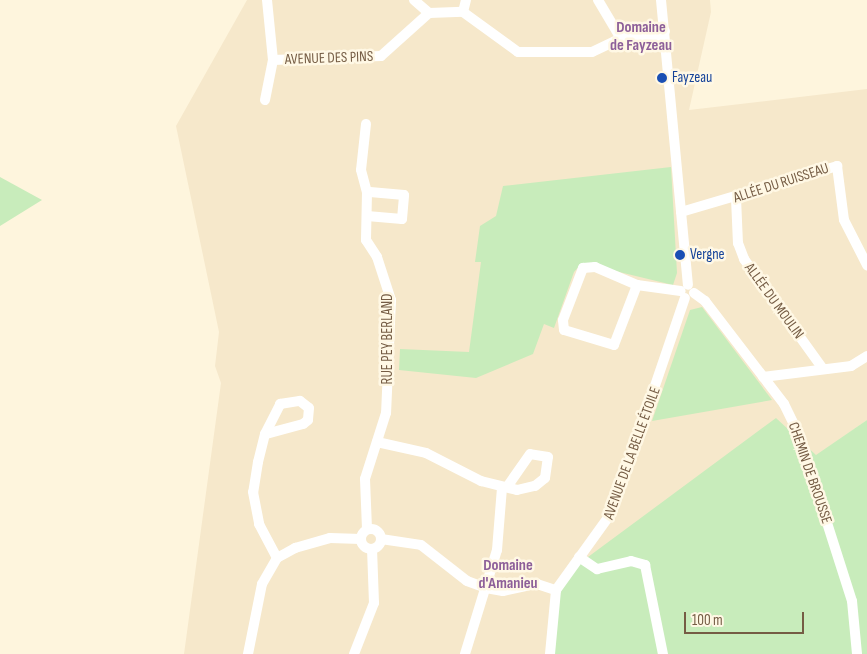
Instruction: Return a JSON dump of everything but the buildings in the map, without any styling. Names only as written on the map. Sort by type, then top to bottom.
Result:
[{"type":"street","name":"AVENUE DES PINS","points":[[267,0],[273,60],[381,56],[429,13]]},
{"type":"street","points":[[414,0],[429,13],[463,12],[518,52],[598,51],[620,37],[665,36]]},
{"type":"street","points":[[463,12],[466,0]]},
{"type":"street","points":[[598,0],[620,37]]},
{"type":"street","name":"AVENUE DE LA BELLE ÉTOILE","points":[[550,654],[556,590],[612,512],[687,292],[661,0]]},
{"type":"street","points":[[264,100],[273,60]]},
{"type":"street","name":"RUE PEY BERLAND","points":[[366,124],[361,170],[367,192],[366,240],[378,257],[391,300],[389,384],[377,442],[364,479],[367,529]]},
{"type":"street","name":"ALLÉE DU RUISSEAU","points":[[681,212],[736,198],[837,166],[844,220],[867,265]]},
{"type":"street","points":[[367,192],[404,195],[402,219],[367,216]]},
{"type":"street","name":"ALLÉE DU MOULIN","points":[[736,198],[738,243],[744,259],[823,370]]},
{"type":"street","points":[[637,285],[614,345],[564,330],[563,320],[583,268],[595,268],[637,285],[687,292]]},
{"type":"street","name":"CHEMIN DE BROUSSE","points":[[687,292],[705,301],[784,404],[812,470],[852,601],[857,654]]},
{"type":"street","points":[[763,378],[851,366],[867,356]]},
{"type":"street","points":[[265,434],[253,492],[259,524],[277,558]]},
{"type":"street","points":[[377,442],[426,453],[505,488],[497,550],[465,654]]},
{"type":"street","points":[[361,539],[367,529],[377,530],[382,539]]},
{"type":"street","points":[[248,654],[262,584],[277,558],[295,548],[330,538],[361,539],[372,549],[374,603],[354,654]]},
{"type":"street","points":[[382,539],[421,545],[468,581],[486,588],[503,591],[536,584],[556,590]]},
{"type":"street","points":[[372,549],[382,539]]},
{"type":"street","points":[[579,557],[596,569],[631,561],[645,565],[663,654]]},
{"type":"shaded area","points":[[247,0],[710,0],[711,12],[689,110],[867,89],[867,420],[816,456],[867,654],[184,654],[221,383],[215,366],[219,332],[176,126]]},
{"type":"green space","points":[[671,167],[677,273],[673,285],[582,263],[574,272],[554,328],[544,324],[533,354],[476,378],[399,370],[400,349],[469,352],[481,262],[475,262],[480,226],[496,216],[503,186]]},
{"type":"green space","points":[[0,177],[42,200],[0,226]]},
{"type":"green space","points":[[702,307],[772,400],[652,421],[690,310]]},
{"type":"green space","points":[[776,418],[816,455],[867,420],[867,654],[550,654],[550,620],[565,574]]},
{"type":"place","name":"Fayzeau","points":[[662,78]]},
{"type":"place","name":"Vergne","points":[[680,255]]},
{"type":"district","name":"Domaine de Fayzeau","points":[[641,37]]},
{"type":"district","name":"Domaine d'Amanieu","points":[[508,575]]}]
